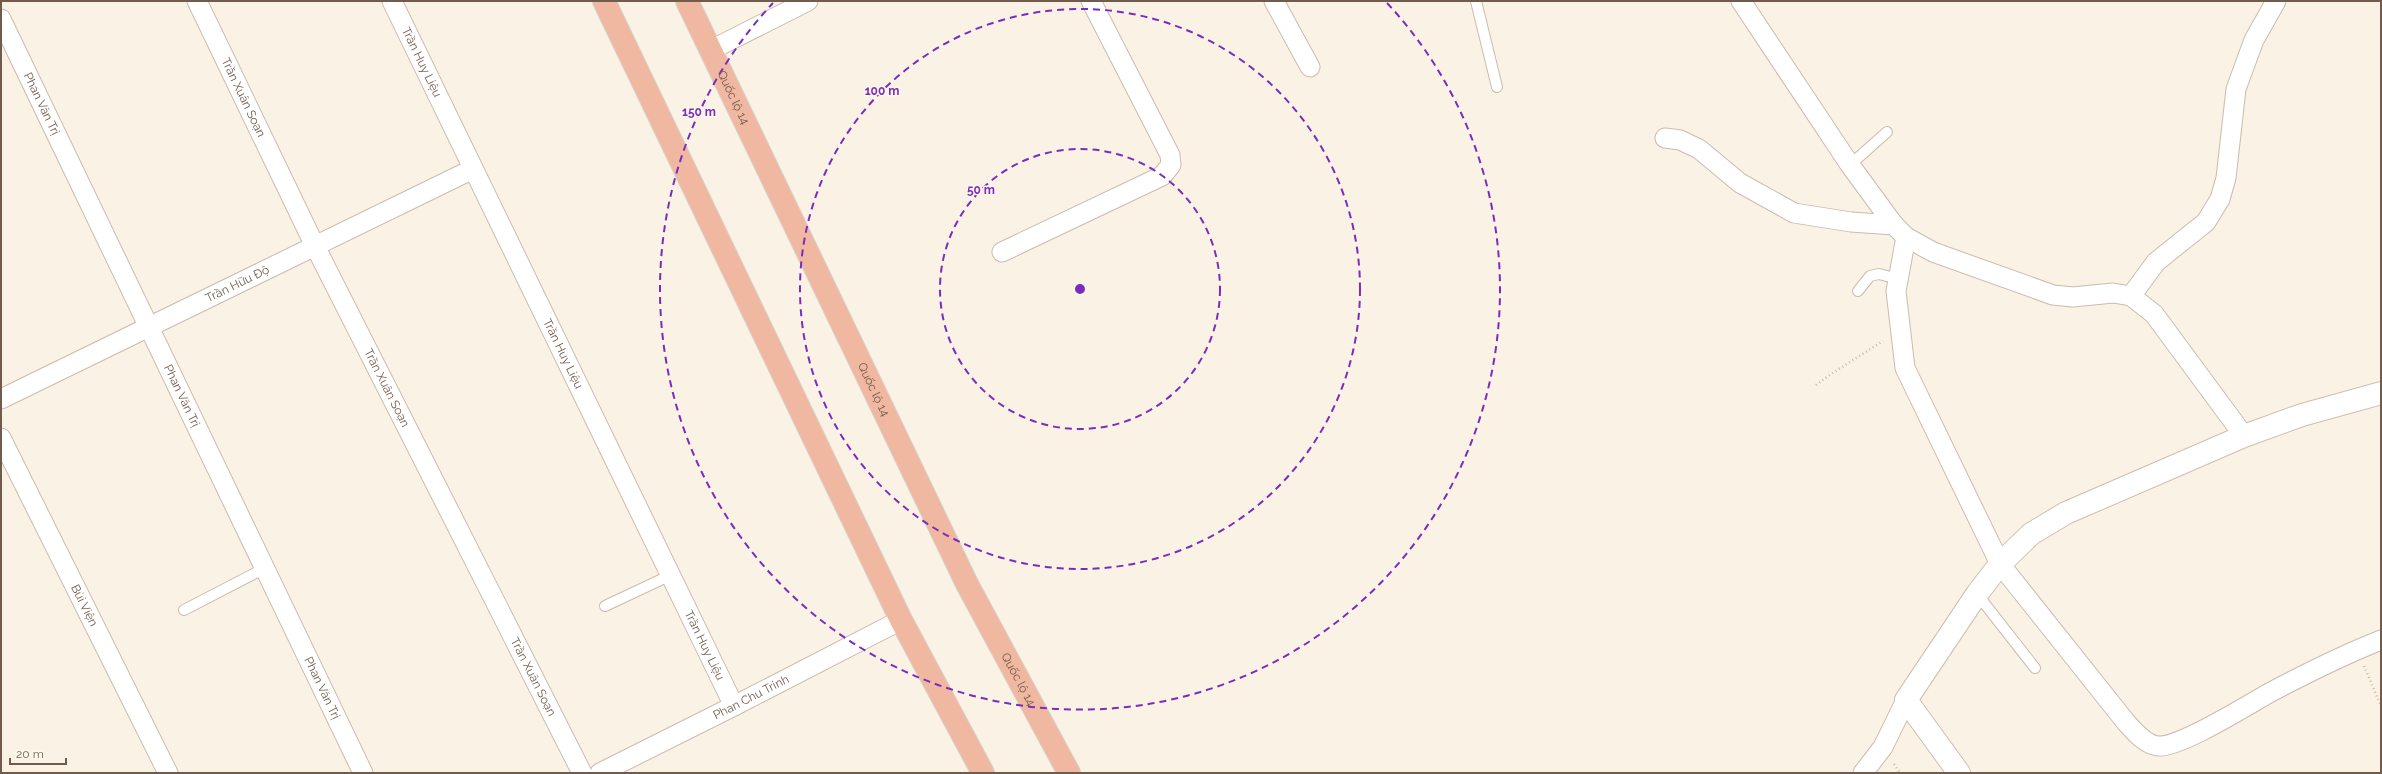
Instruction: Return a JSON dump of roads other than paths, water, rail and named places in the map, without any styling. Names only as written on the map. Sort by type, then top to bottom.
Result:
[{"type":"highway","points":[[604,1],[901,620],[983,773]]},
{"type":"highway","name":"Quốc lộ 14","points":[[687,1],[967,584],[1069,773]]},
{"type":"street","name":"Trần Xuân Soạn","points":[[197,1],[315,246],[582,773]]},
{"type":"street","name":"Trần Huy Liệu","points":[[392,1],[734,706]]},
{"type":"street","points":[[711,50],[808,1]]},
{"type":"street","points":[[1002,252],[1162,176],[1171,165],[1170,155],[1091,1]]},
{"type":"street","points":[[1274,1],[1310,66]]},
{"type":"street","points":[[1742,1],[1850,165],[1900,231],[1934,252],[2053,295],[2073,297],[2113,293],[2131,296],[2154,314],[2244,436]]},
{"type":"street","points":[[2131,296],[2156,262],[2206,222],[2220,199],[2226,178],[2236,89],[2254,40],[2276,1]]},
{"type":"street","name":"Phan Văn Trị","points":[[1,19],[363,773]]},
{"type":"street","points":[[1665,138],[1680,140],[1699,148],[1740,183],[1794,213],[1900,231]]},
{"type":"street","name":"Trần Hữu Độ","points":[[1,400],[474,169]]},
{"type":"street","points":[[1900,231],[1896,291],[1905,368],[2000,564],[2140,738],[2158,746],[2181,741],[2357,650],[2381,640]]},
{"type":"street","points":[[1863,773],[1883,747],[1906,700],[1977,594],[2000,564],[2031,534],[2066,513],[2244,436],[2302,415],[2381,393]]},
{"type":"street","name":"Bùi Viện","points":[[1,438],[168,773]]},
{"type":"street","name":"Phan Chu Trinh","points":[[600,773],[901,620]]},
{"type":"street","points":[[1906,700],[1959,773]]},
{"type":"lane","points":[[1476,1],[1497,87]]},
{"type":"lane","points":[[1850,165],[1887,132]]},
{"type":"lane","points":[[1858,291],[1870,276],[1879,274],[1898,279]]},
{"type":"lane","points":[[184,610],[265,568]]},
{"type":"lane","points":[[605,606],[671,575]]},
{"type":"lane","points":[[1977,594],[2035,668]]}]
